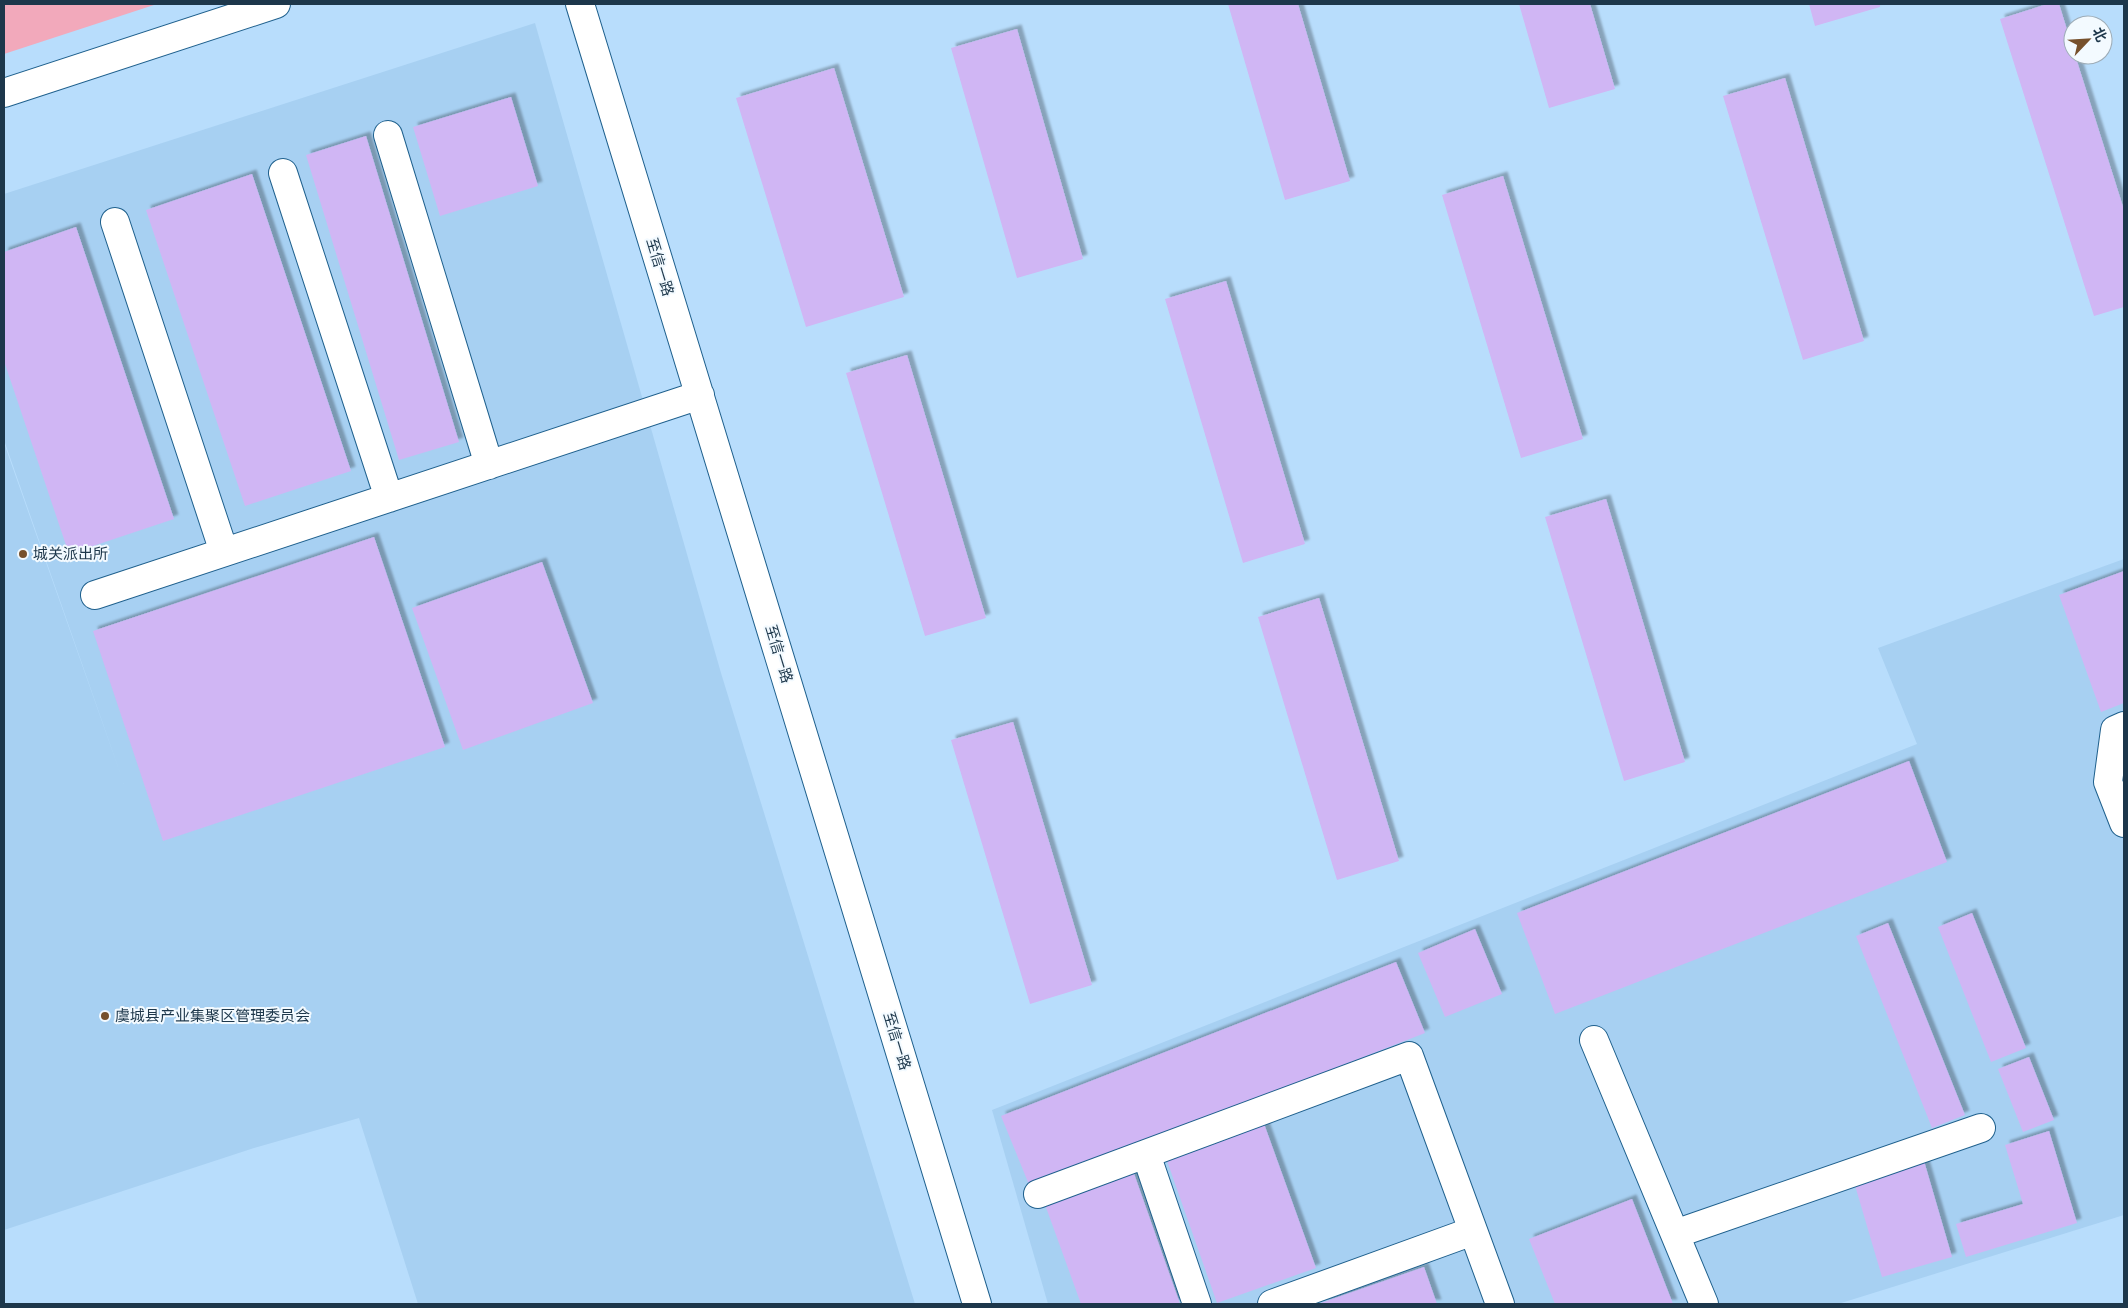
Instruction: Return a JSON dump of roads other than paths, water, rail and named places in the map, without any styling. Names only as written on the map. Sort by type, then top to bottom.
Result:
[{"type":"street","points":[[4,93],[276,4]]},
{"type":"street","name":"至信一路","points":[[580,4],[977,1304]]},
{"type":"street","points":[[388,134],[489,465]]},
{"type":"street","points":[[283,173],[389,498]]},
{"type":"street","points":[[115,222],[224,552]]},
{"type":"street","points":[[95,595],[700,395]]},
{"type":"street","points":[[2124,726],[2115,730],[2108,782],[2124,823]]},
{"type":"street","points":[[1594,1040],[1704,1304]]},
{"type":"street","points":[[1038,1194],[1409,1056],[1500,1304]]},
{"type":"street","points":[[1675,1234],[1981,1128]]},
{"type":"street","points":[[1146,1154],[1198,1304]]},
{"type":"street","points":[[1272,1304],[1473,1231]]},
{"type":"place","name":"城关派出所","points":[[23,554]]},
{"type":"place","name":"虞城县产业集聚区管理委员会","points":[[105,1016]]}]
